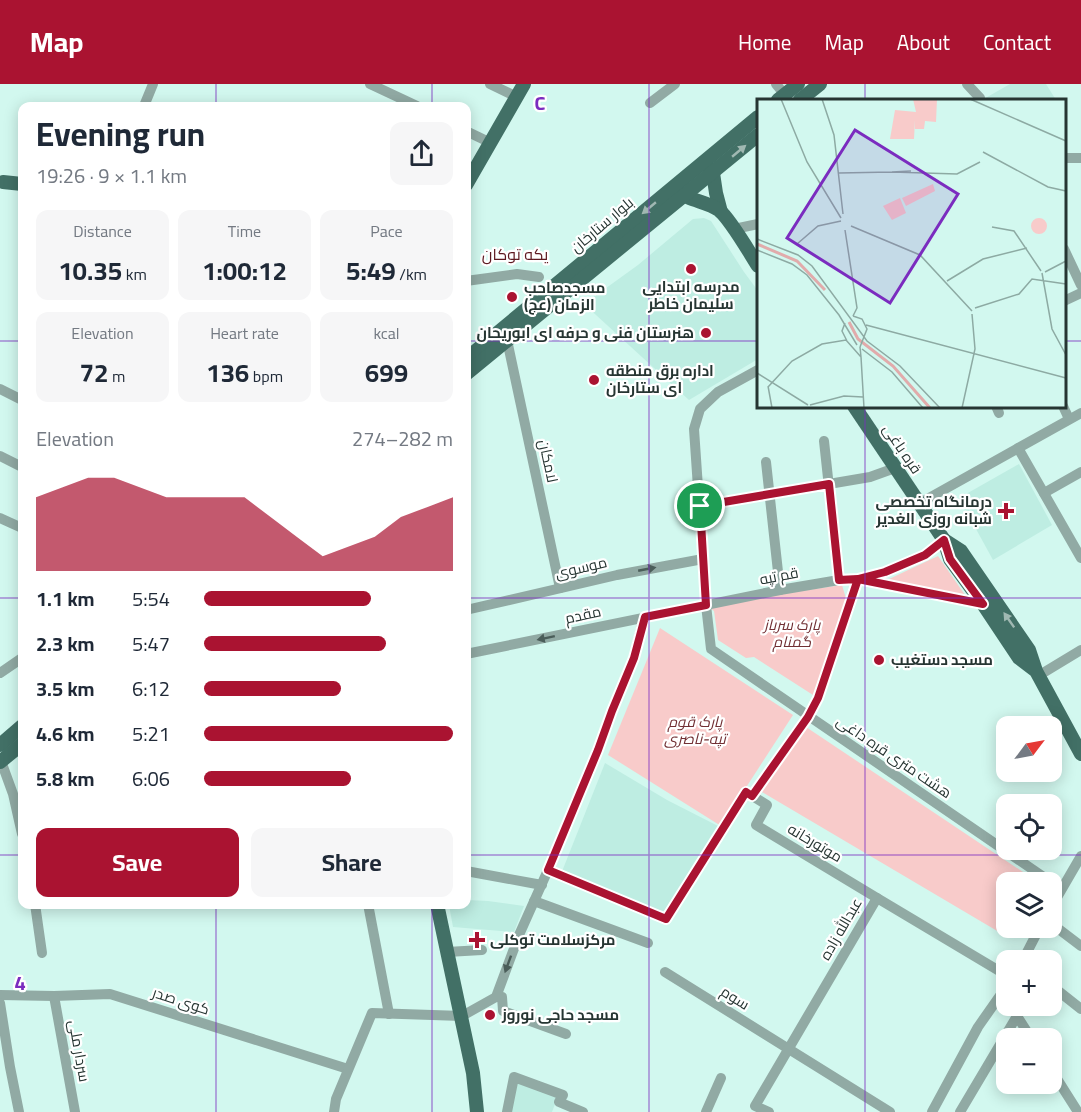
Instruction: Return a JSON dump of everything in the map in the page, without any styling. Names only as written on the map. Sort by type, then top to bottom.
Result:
[{"type":"main road","points":[[471,177],[524,84]]},
{"type":"main road","points":[[780,93],[798,84]]},
{"type":"main road","points":[[801,99],[820,84]]},
{"type":"main road","name":"بلوار ستارخان","points":[[709,168],[757,119]]},
{"type":"main road","name":"بلوار ستارخان","points":[[471,355],[709,168],[757,136]]},
{"type":"main road","points":[[709,168],[721,212]]},
{"type":"main road","points":[[1,181],[18,183]]},
{"type":"main road","points":[[680,191],[721,212],[757,263]]},
{"type":"main road","name":"بلوار ستارخان","points":[[471,370],[680,191]]},
{"type":"main road","name":"قره باغی","points":[[855,408],[944,540]]},
{"type":"main road","points":[[944,540],[950,559],[1018,658],[1037,674]]},
{"type":"main road","points":[[944,540],[961,551],[1029,650],[1037,674],[1081,754]]},
{"type":"main road","points":[[0,745],[18,729]]},
{"type":"main road","points":[[1,762],[18,747]]},
{"type":"main road","points":[[438,909],[473,1073],[477,1112]]},
{"type":"street","points":[[146,102],[153,84]]},
{"type":"street","points":[[370,84],[408,102]]},
{"type":"street","points":[[490,84],[517,97]]},
{"type":"street","points":[[967,84],[980,98]]},
{"type":"street","points":[[650,103],[671,85]]},
{"type":"street","points":[[471,133],[491,143]]},
{"type":"street","points":[[734,229],[757,224]]},
{"type":"street","points":[[1066,251],[1081,285]]},
{"type":"street","points":[[471,280],[517,274],[539,277]]},
{"type":"street","points":[[1066,300],[1081,293]]},
{"type":"street","name":"لامکان","points":[[507,340],[560,588]]},
{"type":"street","name":"هشت متری قره داغی","points":[[757,371],[718,392],[700,409],[694,429],[711,649],[1036,872]]},
{"type":"street","points":[[0,389],[18,398]]},
{"type":"street","points":[[1064,408],[1069,419]]},
{"type":"street","points":[[920,503],[1081,413]]},
{"type":"street","points":[[824,441],[839,580]]},
{"type":"street","points":[[1018,448],[1081,558]]},
{"type":"street","points":[[0,456],[18,464]]},
{"type":"street","points":[[766,462],[780,590]]},
{"type":"street","points":[[700,506],[870,477],[895,468]]},
{"type":"street","points":[[1044,493],[1081,472]]},
{"type":"street","points":[[0,518],[18,526]]},
{"type":"street","name":"قم تپه","points":[[706,605],[780,590],[858,579],[885,572],[925,555],[944,540]]},
{"type":"street","name":"موسوی","points":[[471,608],[616,575],[703,559]]},
{"type":"street","points":[[548,870],[666,919],[746,792],[752,796],[808,717],[818,698],[858,579]]},
{"type":"street","name":"قم تپه","points":[[858,579],[983,604]]},
{"type":"street","name":"مقدم","points":[[471,653],[706,605]]},
{"type":"street","points":[[496,997],[519,935],[598,750],[634,658],[645,617]]},
{"type":"street","points":[[1037,674],[1081,650]]},
{"type":"street","points":[[0,674],[18,661]]},
{"type":"street","points":[[1,762],[14,794],[18,814]]},
{"type":"street","name":"موتورخانه","points":[[752,796],[767,806],[756,825],[877,898]]},
{"type":"street","points":[[1062,876],[1081,858]]},
{"type":"street","points":[[471,872],[542,885]]},
{"type":"street","name":"عبدالله زاده","points":[[769,1112],[756,1106],[877,898],[996,969]]},
{"type":"street","points":[[534,901],[648,943]]},
{"type":"street","points":[[36,909],[42,953]]},
{"type":"street","points":[[369,909],[389,1014]]},
{"type":"street","points":[[1062,932],[1081,946]]},
{"type":"street","points":[[447,952],[482,950]]},
{"type":"street","name":"سوم","points":[[665,972],[890,1112]]},
{"type":"street","name":"کوی صدر","points":[[0,995],[110,994],[348,1070]]},
{"type":"street","points":[[1062,994],[1081,1009]]},
{"type":"street","name":"سردار ملی","points":[[54,996],[75,1112]]},
{"type":"street","points":[[334,1112],[336,1099],[372,1013],[462,1016],[496,997],[502,997],[503,1011],[566,1034]]},
{"type":"street","points":[[0,1003],[19,1112]]},
{"type":"street","points":[[932,1112],[978,1027],[996,1005]]},
{"type":"street","points":[[960,1112],[1017,1016],[1025,1028]]},
{"type":"street","points":[[507,1112],[514,1077],[562,1095],[559,1102],[583,1112]]},
{"type":"street","points":[[706,1112],[721,1078]]},
{"type":"street","points":[[1062,1087],[1078,1112]]},
{"type":"shaded area","points":[[1010,84],[1046,84],[1055,99],[984,99]]},
{"type":"shaded area","points":[[704,218],[711,221],[757,290],[757,360],[689,400],[584,304],[638,265],[693,219]]},
{"type":"shaded area","name":"درمانگاه تخصصی شبانه روزی الغدیر","points":[[1019,464],[1052,525],[993,560],[959,498]]},
{"type":"shaded area","points":[[605,763],[667,800],[720,827],[665,915],[561,874]]},
{"type":"shaded area","points":[[471,900],[524,906],[514,932],[453,927],[450,909],[471,909]]},
{"type":"shaded area","points":[[515,1082],[558,1096],[552,1112],[509,1112]]},
{"type":"green space","points":[[938,556],[965,595],[887,580]]},
{"type":"green space","name":"پارک سرباز گمنام","points":[[842,585],[847,602],[813,695],[754,657],[746,658],[718,640],[714,611],[706,605]]},
{"type":"green space","name":"پارک قوم تپه-ناصری","points":[[660,628],[793,715],[721,826],[608,755]]},
{"type":"green space","points":[[806,727],[996,854],[996,860],[1005,860],[1023,872],[996,872],[996,930],[762,792]]},
{"type":"place","name":"مدرسه ابتدایی سلیمان خاطر","points":[[691,269]]},
{"type":"place","name":"مسجدصاحب الزمان (عج)","points":[[512,297]]},
{"type":"place","name":"هنرستان فنی و حرفه ای ابوریحان","points":[[706,333]]},
{"type":"place","name":"اداره برق منطقه ای ستارخان","points":[[594,380]]},
{"type":"place","name":"درمانگاه تخصصی شبانه روزی الغدیر","points":[[1006,511]]},
{"type":"place","name":"مسجد دستغیب","points":[[879,660]]},
{"type":"place","name":"مرکزسلامت توکلی","points":[[477,940]]},
{"type":"place","name":"مسجد حاجی نوروز","points":[[490,1015]]},
{"type":"district","name":"یکه توکان","points":[[515,254]]},
{"type":"route","points":[[700,506],[706,605],[645,617],[634,658],[548,870],[666,919],[746,792],[752,796],[808,717],[818,698],[858,579],[885,572],[925,555],[944,540],[950,559],[983,604],[858,579],[839,580],[829,484],[700,506]]}]
